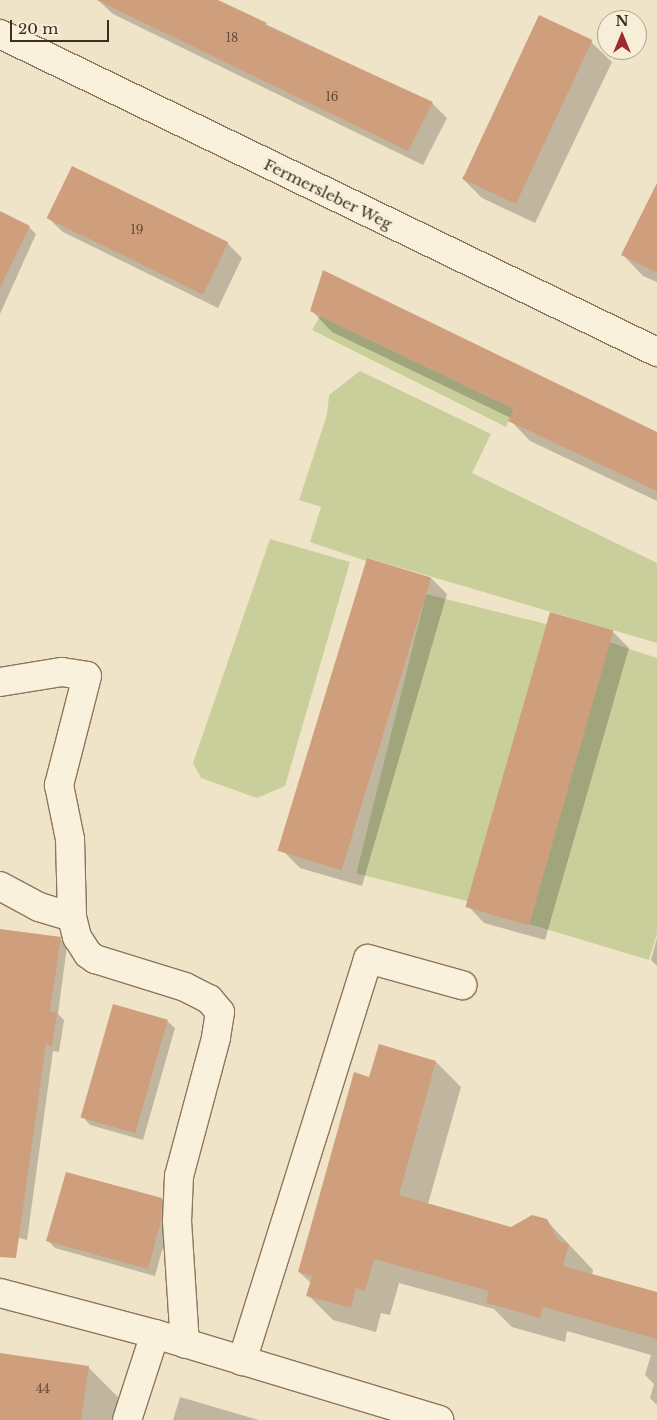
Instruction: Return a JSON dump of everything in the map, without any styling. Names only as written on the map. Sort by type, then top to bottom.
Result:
[{"type":"street","name":"Fermersleber Weg","points":[[0,34],[657,352]]},
{"type":"street","points":[[0,682],[62,672],[87,676],[59,785],[71,846],[72,916],[78,937],[88,954],[95,959],[185,987],[209,999],[220,1012],[216,1038],[179,1176],[177,1221],[185,1344]]},
{"type":"street","points":[[0,886],[39,907],[72,916]]},
{"type":"street","points":[[242,1361],[368,959],[462,985]]},
{"type":"street","points":[[0,1293],[155,1334],[411,1416],[439,1420]]},
{"type":"street","points":[[127,1420],[155,1334]]},
{"type":"green space","points":[[320,316],[514,409],[506,427],[312,330]]},
{"type":"green space","points":[[360,371],[491,434],[472,473],[657,563],[657,643],[368,558],[366,561],[310,542],[321,507],[299,500],[327,415],[329,395]]},
{"type":"green space","points":[[270,539],[350,562],[285,786],[257,798],[201,778],[193,763]]},
{"type":"green space","points":[[426,594],[547,624],[478,904],[356,873]]},
{"type":"green space","points":[[609,642],[657,658],[657,934],[649,960],[529,924]]},
{"type":"building","points":[[97,0],[218,0],[267,23],[265,25],[433,102],[408,151]]},
{"type":"building","points":[[539,15],[592,40],[516,204],[463,179]]},
{"type":"building","points":[[72,166],[228,242],[203,294],[47,218]]},
{"type":"building","points":[[657,183],[657,273],[621,255]]},
{"type":"building","points":[[0,211],[30,226],[0,288]]},
{"type":"building","points":[[323,270],[657,432],[657,491],[508,421],[514,409],[310,311]]},
{"type":"building","points":[[367,558],[431,578],[342,870],[278,851]]},
{"type":"building","points":[[550,612],[613,630],[529,925],[465,907]]},
{"type":"building","points":[[0,929],[61,937],[50,1011],[57,1012],[52,1046],[46,1044],[16,1258],[0,1257]]},
{"type":"building","points":[[113,1004],[168,1020],[135,1133],[80,1117]]},
{"type":"building","points":[[379,1044],[436,1061],[399,1195],[511,1227],[532,1215],[547,1219],[559,1241],[569,1244],[563,1266],[657,1292],[657,1339],[543,1307],[540,1318],[486,1303],[489,1291],[374,1259],[365,1291],[356,1288],[351,1308],[306,1296],[312,1276],[298,1272],[354,1072],[369,1077]]},
{"type":"building","points":[[66,1172],[162,1198],[161,1221],[148,1269],[46,1241]]},
{"type":"building","points":[[0,1353],[89,1366],[81,1420],[0,1420]]}]
